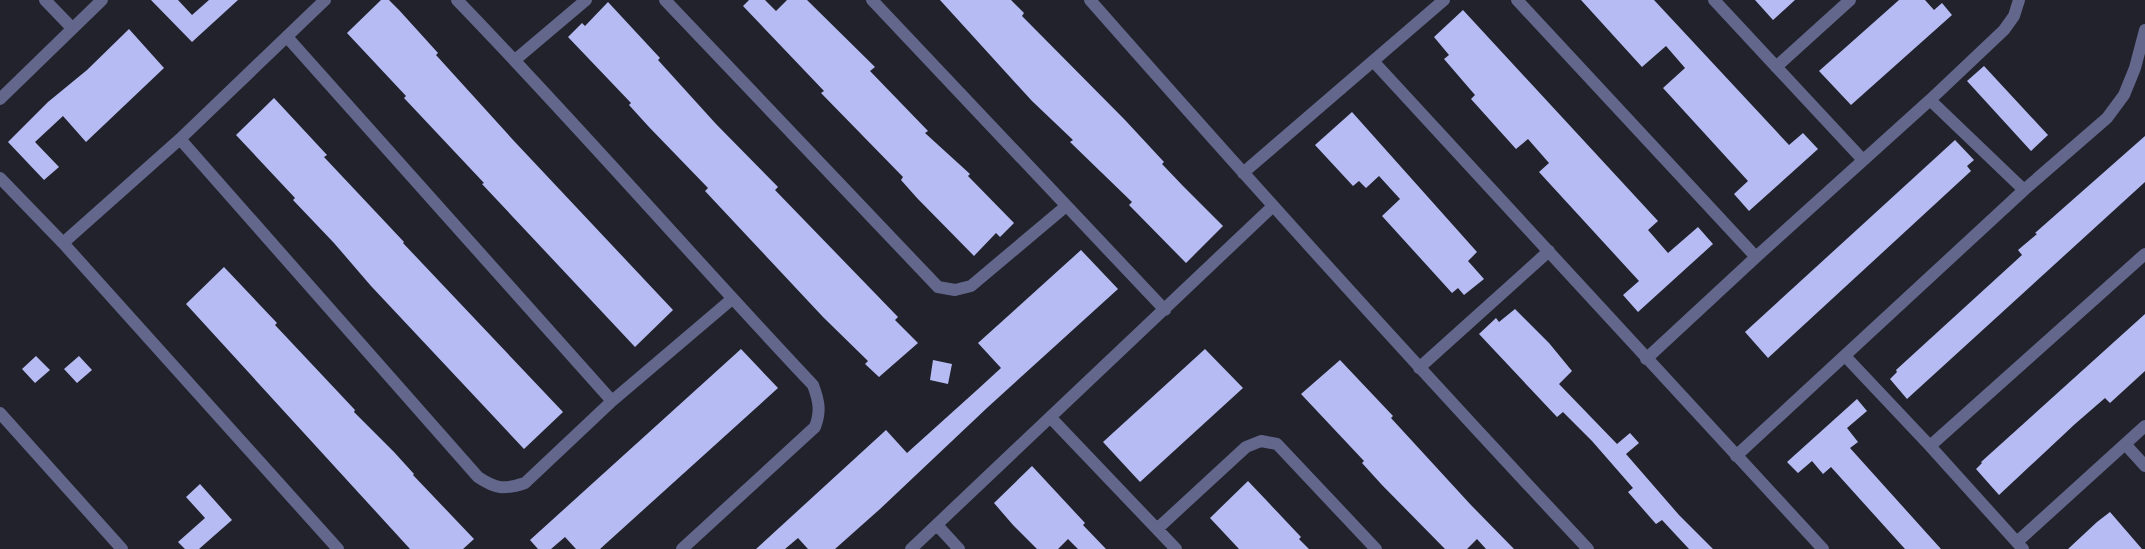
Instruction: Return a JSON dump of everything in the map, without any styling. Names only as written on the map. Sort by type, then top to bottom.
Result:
[{"type":"street","points":[[45,0],[72,28]]},
{"type":"street","points":[[0,99],[102,0]]},
{"type":"street","points":[[63,244],[180,139],[325,0]]},
{"type":"street","points":[[457,0],[515,60],[732,299],[814,385],[819,399],[820,414],[814,427],[682,549]]},
{"type":"street","points":[[515,60],[586,0]]},
{"type":"street","points":[[665,0],[938,287],[955,290],[971,286],[1065,206]]},
{"type":"street","points":[[872,0],[1165,310]]},
{"type":"street","points":[[1090,0],[1272,207],[1588,549]]},
{"type":"street","points":[[1243,173],[1444,0]]},
{"type":"street","points":[[1517,0],[1756,257]]},
{"type":"street","points":[[1714,0],[1863,160]]},
{"type":"street","points":[[1776,67],[1850,0]]},
{"type":"street","points":[[1646,359],[2004,30],[2014,16],[2020,0]]},
{"type":"street","points":[[1736,456],[2024,190],[2107,118],[2124,95],[2135,68],[2145,30]]},
{"type":"street","points":[[287,37],[612,400]]},
{"type":"street","points":[[1373,61],[1823,549]]},
{"type":"street","points":[[1930,100],[2024,190]]},
{"type":"street","points":[[180,139],[478,477],[492,486],[510,488],[525,482],[612,400],[732,299]]},
{"type":"street","points":[[0,178],[63,244],[338,549]]},
{"type":"street","points":[[911,549],[1272,207]]},
{"type":"street","points":[[1419,368],[1549,251]]},
{"type":"street","points":[[1930,446],[2145,254]]},
{"type":"street","points":[[1845,356],[1930,446],[2020,546],[2145,426]]},
{"type":"street","points":[[0,413],[122,549]]},
{"type":"street","points":[[1051,418],[1176,549]]},
{"type":"street","points":[[1158,529],[1246,447],[1261,441],[1277,444],[1376,549]]},
{"type":"street","points":[[2125,444],[2145,466]]},
{"type":"street","points":[[937,525],[959,549]]},
{"type":"building","points":[[151,0],[178,0],[192,15],[209,0],[238,0],[192,42]]},
{"type":"building","points":[[381,0],[389,0],[399,10],[438,53],[436,55],[514,141],[673,310],[635,347],[482,184],[484,183],[404,98],[406,96],[347,33]]},
{"type":"building","points":[[749,0],[765,0],[776,11],[787,0],[807,0],[875,67],[870,71],[928,131],[925,133],[970,174],[968,176],[1014,223],[1000,237],[996,233],[974,256],[917,198],[901,180],[903,177],[821,93],[824,91],[743,6]]},
{"type":"building","points":[[940,0],[1011,0],[1024,13],[1022,16],[1125,120],[1164,162],[1162,164],[1223,226],[1186,263],[1129,205],[1132,202],[1070,142],[1073,140],[1032,101]]},
{"type":"building","points":[[1581,0],[1654,0],[1789,145],[1803,133],[1818,149],[1749,211],[1734,194],[1748,181],[1663,88],[1685,68],[1666,46],[1642,67]]},
{"type":"building","points":[[1755,0],[1795,0],[1773,20]]},
{"type":"building","points":[[1899,0],[1925,0],[1934,10],[1942,3],[1952,15],[1851,105],[1819,71]]},
{"type":"building","points":[[608,2],[660,58],[658,60],[716,124],[778,187],[775,190],[898,317],[895,320],[918,343],[879,377],[865,364],[868,361],[823,317],[705,191],[708,188],[649,127],[629,105],[631,103],[568,37],[582,23],[585,26]]},
{"type":"building","points":[[1463,10],[1658,221],[1648,230],[1668,253],[1698,227],[1713,244],[1638,312],[1623,295],[1639,281],[1539,172],[1549,163],[1528,139],[1516,149],[1471,99],[1475,95],[1444,59],[1449,55],[1434,37]]},
{"type":"building","points":[[129,29],[164,68],[86,142],[63,116],[35,142],[59,167],[44,180],[8,142],[48,102],[87,70]]},
{"type":"building","points":[[1984,66],[2048,135],[2031,151],[1967,81]]},
{"type":"building","points":[[274,98],[327,155],[324,157],[403,243],[563,412],[524,449],[371,286],[293,200],[295,198],[236,135]]},
{"type":"building","points":[[1352,112],[1477,252],[1468,261],[1484,279],[1464,295],[1458,288],[1452,293],[1382,216],[1400,199],[1379,176],[1366,188],[1359,181],[1353,186],[1315,145]]},
{"type":"building","points":[[2145,136],[2145,182],[1907,399],[1890,379],[1897,372],[1896,370],[2022,255],[2018,250],[2037,234],[2035,233]]},
{"type":"building","points":[[1955,140],[1974,160],[1967,166],[1971,171],[1768,358],[1745,332]]},
{"type":"building","points":[[1081,250],[1118,289],[988,407],[880,509],[835,549],[808,549],[798,538],[785,549],[756,549],[886,430],[907,453],[1001,368],[978,343]]},
{"type":"building","points":[[224,267],[277,323],[275,325],[355,410],[354,412],[394,452],[413,475],[474,539],[463,549],[410,549],[186,304]]},
{"type":"building","points":[[1515,309],[1549,343],[1572,371],[1559,384],[1617,444],[1630,433],[1639,443],[1626,454],[1679,515],[1713,549],[1689,549],[1662,520],[1656,524],[1628,492],[1633,488],[1592,441],[1563,412],[1557,417],[1479,334],[1496,318],[1499,322]]},
{"type":"building","points":[[2145,314],[2145,371],[2110,403],[2105,398],[1999,495],[1976,469],[1981,462]]},
{"type":"building","points":[[741,349],[778,388],[600,549],[576,549],[565,537],[551,549],[538,549],[530,540]]},
{"type":"building","points":[[1205,349],[1243,388],[1140,482],[1103,442]]},
{"type":"building","points":[[36,356],[50,370],[35,383],[22,369]]},
{"type":"building","points":[[79,356],[92,370],[77,383],[64,369]]},
{"type":"building","points":[[933,360],[952,364],[948,384],[930,380]]},
{"type":"building","points":[[1340,360],[1393,416],[1391,418],[1470,504],[1514,549],[1486,549],[1477,539],[1467,549],[1445,549],[1382,485],[1362,463],[1364,461],[1301,394]]},
{"type":"building","points":[[1857,399],[1867,411],[1847,428],[1858,442],[1850,448],[1941,549],[1905,549],[1831,467],[1823,474],[1812,461],[1798,473],[1787,462]]},
{"type":"building","points":[[1032,466],[1085,523],[1083,525],[1106,549],[1078,549],[1068,539],[1058,549],[1037,549],[1013,525],[994,503]]},
{"type":"building","points":[[1248,481],[1301,537],[1299,539],[1309,549],[1239,549],[1210,518]]},
{"type":"building","points":[[200,484],[232,520],[199,549],[185,549],[178,542],[205,518],[186,497]]},
{"type":"building","points":[[2110,512],[2142,549],[2068,549],[2097,522]]}]
